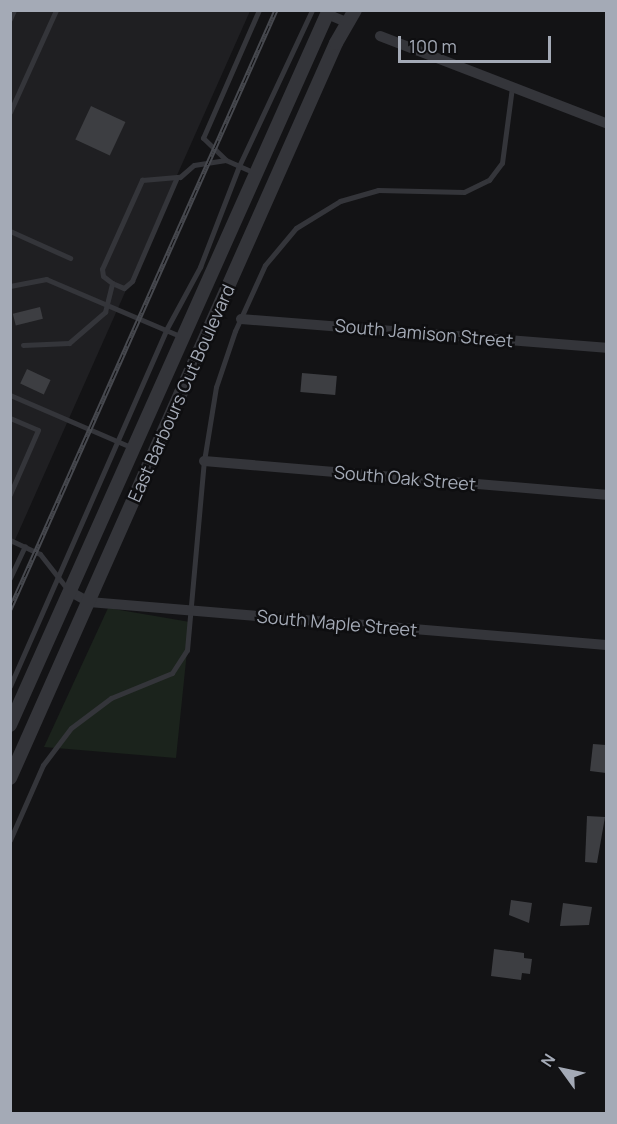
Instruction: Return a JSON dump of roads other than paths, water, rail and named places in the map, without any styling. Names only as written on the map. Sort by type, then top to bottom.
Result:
[{"type":"street","points":[[328,12],[350,16]]},
{"type":"street","name":"East Barbours Cut Boulevard","points":[[10,725],[328,12]]},
{"type":"street","name":"East Barbours Cut Boulevard","points":[[10,778],[350,16]]},
{"type":"street","points":[[380,36],[606,123]]},
{"type":"street","points":[[255,173],[275,182]]},
{"type":"street","points":[[196,308],[216,315]]},
{"type":"street","name":"South Jamison Street","points":[[241,319],[606,348]]},
{"type":"street","points":[[133,448],[153,457]]},
{"type":"street","name":"South Oak Street","points":[[204,461],[606,495]]},
{"type":"street","name":"South Maple Street","points":[[69,591],[89,602],[606,645]]},
{"type":"street","points":[[10,741],[25,747]]},
{"type":"lane","points":[[10,19],[14,10]]},
{"type":"lane","points":[[10,112],[56,10]]},
{"type":"lane","points":[[255,173],[226,160],[202,138],[260,10]]},
{"type":"lane","points":[[10,686],[166,330],[200,267],[239,166],[312,10]]},
{"type":"lane","points":[[10,840],[43,765],[70,728],[111,698],[172,673],[187,650],[204,461],[216,387],[241,319],[273,255],[296,228],[340,201],[378,190],[464,192],[489,180],[502,163],[512,85]]},
{"type":"lane","points":[[177,177],[132,281],[124,288],[112,283],[103,276],[102,269],[142,180],[177,177],[194,165],[226,160]]},
{"type":"lane","points":[[10,231],[70,258]]},
{"type":"lane","points":[[10,286],[46,279],[105,302],[183,337]]},
{"type":"lane","points":[[23,345],[69,343],[102,317],[112,283]]},
{"type":"lane","points":[[10,395],[133,448]]},
{"type":"lane","points":[[10,418],[38,430],[10,494]]},
{"type":"lane","points":[[10,540],[40,554],[69,591]]},
{"type":"lane","points":[[10,578],[25,546]]},
{"type":"railway","points":[[10,609],[276,10]]}]
